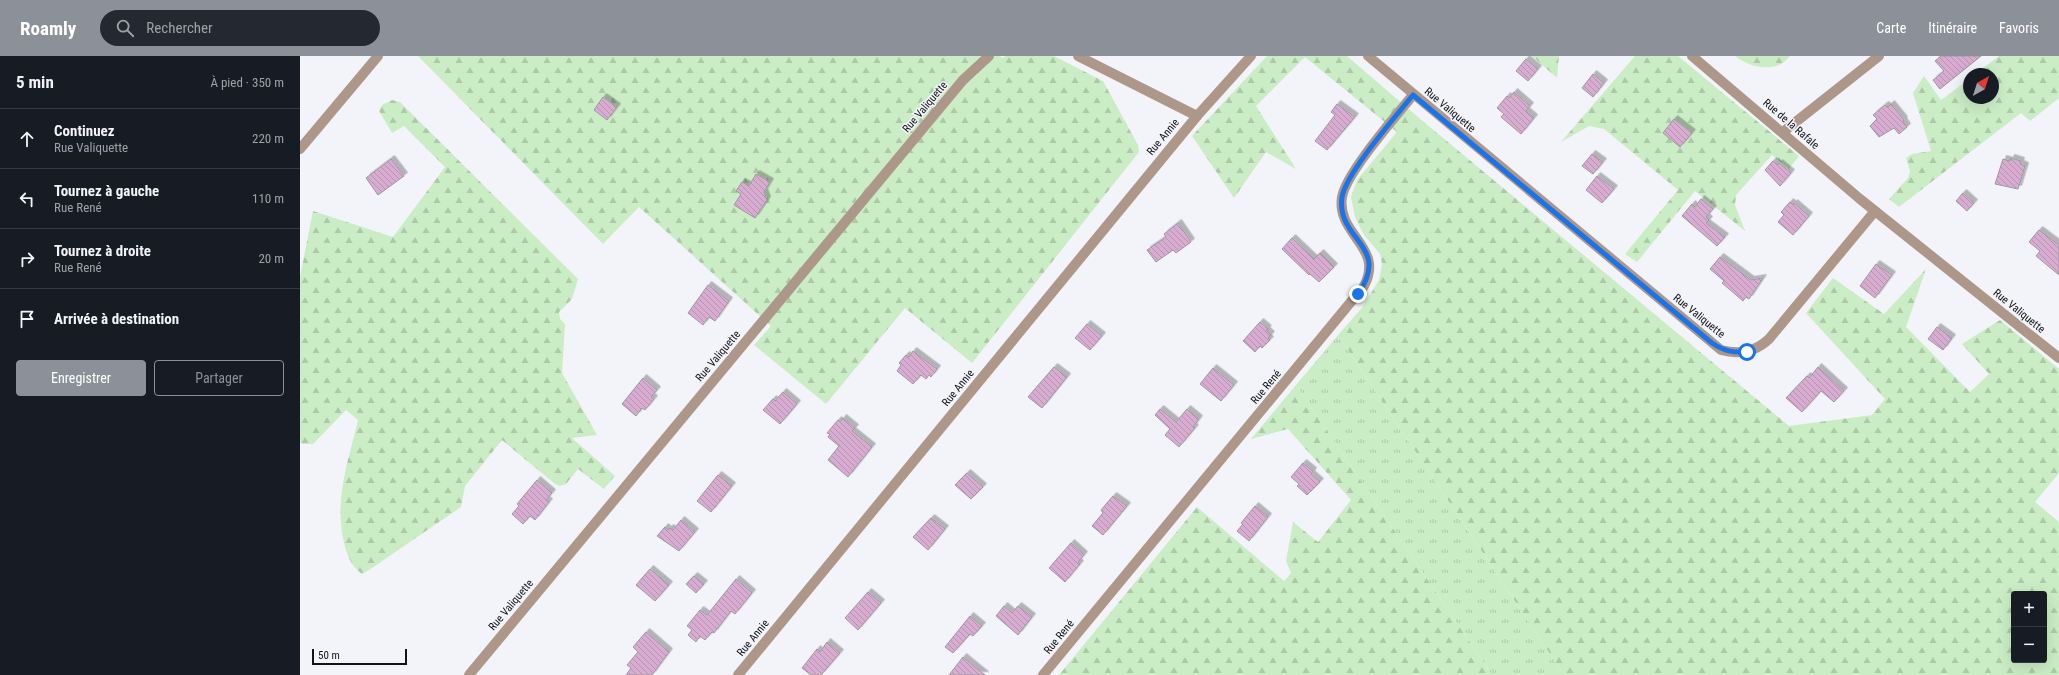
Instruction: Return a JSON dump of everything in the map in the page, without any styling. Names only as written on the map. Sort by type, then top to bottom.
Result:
[{"type":"street","points":[[300,149],[378,56]]},
{"type":"street","name":"Rue Valiquette","points":[[469,675],[963,80],[989,56]]},
{"type":"street","points":[[1078,56],[1197,116],[1251,56]]},
{"type":"street","name":"Rue Valiquette","points":[[1368,56],[1721,350],[1743,352],[1756,349],[1769,339],[1875,211],[2059,358]]},
{"type":"street","name":"Rue de la Rafale","points":[[1692,56],[1875,211]]},
{"type":"street","points":[[1783,132],[1879,56]]},
{"type":"street","name":"Rue René","points":[[1043,675],[1364,286],[1370,272],[1369,258],[1345,221],[1342,206],[1344,191],[1358,165],[1413,95]]},
{"type":"street","name":"Rue Annie","points":[[738,675],[1197,116]]},
{"type":"green space","points":[[418,56],[1000,56],[1002,58],[1006,56],[1054,56],[1103,81],[1138,145],[1139,152],[972,363],[905,308],[826,404],[754,345],[771,326],[639,207],[603,244]]},
{"type":"green space","points":[[1267,56],[1347,56],[1419,118],[1789,426],[1872,415],[1885,399],[1806,313],[1833,278],[1884,314],[1926,269],[1906,327],[1970,392],[1989,374],[1962,344],[2000,320],[2059,369],[2059,473],[2035,502],[2059,522],[2059,675],[1564,675],[1338,335],[1361,309],[1379,280],[1382,264],[1380,254],[1364,235],[1355,217],[1351,197],[1357,180],[1397,132],[1305,57],[1256,106],[1296,169],[1266,152],[1234,198],[1192,136]]},
{"type":"green space","points":[[1532,56],[1559,56],[1557,78]]},
{"type":"green space","points":[[1635,56],[1678,56],[1799,156],[1789,169],[1772,155],[1736,195],[1735,205],[1745,231],[1695,191],[1637,262],[1625,254],[1678,190],[1604,129],[1589,126],[1561,142]]},
{"type":"green space","points":[[1735,56],[1790,56],[1785,62],[1778,65],[1763,67],[1748,64]]},
{"type":"green space","points":[[1999,56],[2059,56],[2059,98],[2030,121],[2021,113],[1899,207],[1889,199],[1908,178],[1910,171],[1906,158],[1912,154],[1931,151],[1913,93],[1924,76],[1941,100],[1963,84],[1963,104],[1999,104],[1999,68],[1983,68]]},
{"type":"green space","points":[[392,100],[400,102],[578,279],[572,299],[559,312],[560,319],[565,324],[562,373],[597,435],[572,438],[615,476],[604,489],[578,469],[566,484],[560,486],[555,484],[502,440],[465,486],[461,507],[362,574],[350,560],[344,543],[341,527],[341,496],[358,420],[346,410],[313,444],[303,444],[300,442],[300,277],[313,211],[393,237],[445,167],[404,126],[392,133],[379,111],[382,105]]},
{"type":"green space","points":[[1338,335],[1564,675],[1492,675],[1296,385]]},
{"type":"green space","points":[[1296,385],[1492,675],[1059,675],[1197,507],[1284,581],[1291,573],[1286,561],[1293,522],[1318,542],[1351,500],[1288,429],[1251,439]]},
{"type":"building","points":[[1941,56],[1981,56],[1966,68],[1963,68],[1963,70],[1940,89],[1933,80],[1944,71],[1935,61]]},
{"type":"building","points":[[1526,59],[1538,69],[1528,81],[1516,71]]},
{"type":"building","points":[[1593,74],[1604,83],[1593,97],[1582,88]]},
{"type":"building","points":[[1514,92],[1530,106],[1526,111],[1534,118],[1521,134],[1501,117],[1504,114],[1497,108],[1507,96],[1509,98]]},
{"type":"building","points":[[603,97],[617,107],[607,120],[594,110]]},
{"type":"building","points":[[1337,104],[1355,117],[1327,150],[1315,141],[1335,115],[1331,112]]},
{"type":"building","points":[[1891,104],[1904,120],[1903,121],[1907,127],[1899,134],[1894,128],[1879,137],[1870,126],[1877,119],[1873,115],[1885,105],[1888,107]]},
{"type":"building","points":[[1674,119],[1692,133],[1680,147],[1663,133]]},
{"type":"building","points":[[1592,154],[1603,162],[1593,174],[1582,166]]},
{"type":"building","points":[[2011,158],[2021,161],[2020,164],[2025,166],[2018,189],[1995,184],[2003,159],[2010,161]]},
{"type":"building","points":[[391,159],[404,176],[378,195],[366,178]]},
{"type":"building","points":[[1773,161],[1778,165],[1779,163],[1791,173],[1780,186],[1765,170]]},
{"type":"building","points":[[756,174],[770,182],[764,192],[767,200],[755,218],[734,205],[741,194],[736,191],[742,182],[749,186]]},
{"type":"building","points":[[1597,176],[1614,189],[1602,203],[1586,190]]},
{"type":"building","points":[[1963,193],[1974,203],[1967,211],[1956,201]]},
{"type":"building","points":[[1701,199],[1713,209],[1706,217],[1709,220],[1706,223],[1725,237],[1717,246],[1682,216],[1692,204],[1695,207]]},
{"type":"building","points":[[1790,202],[1793,205],[1794,203],[1809,216],[1793,235],[1778,222],[1784,215],[1781,212]]},
{"type":"building","points":[[1178,223],[1191,242],[1176,253],[1173,250],[1156,262],[1147,250],[1166,237],[1164,234]]},
{"type":"building","points":[[2039,230],[2059,245],[2059,275],[2036,256],[2040,251],[2029,242]]},
{"type":"building","points":[[1292,238],[1314,259],[1320,253],[1334,267],[1319,282],[1310,274],[1309,275],[1282,249]]},
{"type":"building","points":[[1720,257],[1751,280],[1763,278],[1749,299],[1746,297],[1743,301],[1722,283],[1724,281],[1710,269]]},
{"type":"building","points":[[1876,264],[1892,275],[1875,298],[1860,286]]},
{"type":"building","points":[[708,285],[729,301],[715,321],[709,317],[703,325],[688,313]]},
{"type":"building","points":[[1260,322],[1268,329],[1266,330],[1271,335],[1268,338],[1270,340],[1262,348],[1260,346],[1255,352],[1243,341]]},
{"type":"building","points":[[1087,324],[1102,336],[1090,350],[1075,338]]},
{"type":"building","points":[[1937,327],[1952,338],[1943,350],[1928,339]]},
{"type":"building","points":[[913,351],[937,369],[931,377],[929,375],[926,379],[921,375],[913,384],[897,371],[901,365],[899,363],[906,355],[909,357]]},
{"type":"building","points":[[1054,367],[1067,377],[1042,408],[1028,397]]},
{"type":"building","points":[[1818,367],[1844,391],[1834,402],[1821,391],[1802,412],[1786,398],[1807,376],[1809,378]]},
{"type":"building","points":[[1213,368],[1234,385],[1221,401],[1200,384]]},
{"type":"building","points":[[643,378],[657,390],[651,397],[654,399],[645,410],[642,408],[636,416],[622,404]]},
{"type":"building","points":[[783,392],[797,404],[780,424],[763,410],[773,399],[775,401]]},
{"type":"building","points":[[1160,409],[1176,422],[1187,409],[1199,419],[1193,427],[1195,428],[1179,447],[1165,435],[1170,429],[1155,415]]},
{"type":"building","points":[[843,418],[855,428],[852,431],[872,447],[848,477],[828,460],[839,446],[828,437],[830,434],[827,433],[838,420],[840,422]]},
{"type":"building","points":[[1303,463],[1313,471],[1311,474],[1320,482],[1307,495],[1297,486],[1299,484],[1291,477]]},
{"type":"building","points":[[967,473],[983,487],[971,499],[955,485]]},
{"type":"building","points":[[718,475],[732,486],[711,512],[697,501]]},
{"type":"building","points":[[537,480],[552,493],[546,500],[549,502],[535,520],[530,516],[523,524],[512,514],[519,506],[517,504]]},
{"type":"building","points":[[1113,496],[1127,506],[1103,535],[1092,526],[1103,513],[1101,510]]},
{"type":"building","points":[[1255,506],[1268,517],[1249,541],[1237,531],[1243,524],[1241,523]]},
{"type":"building","points":[[931,518],[945,529],[928,550],[913,537]]},
{"type":"building","points":[[681,520],[695,532],[679,551],[657,536],[665,527],[668,530],[670,528],[673,530]]},
{"type":"building","points":[[1071,543],[1084,555],[1078,562],[1080,564],[1065,582],[1049,568]]},
{"type":"building","points":[[650,569],[669,585],[655,601],[636,585]]},
{"type":"building","points":[[694,576],[704,584],[696,593],[686,584]]},
{"type":"building","points":[[736,579],[752,593],[735,614],[731,611],[714,633],[712,632],[705,640],[700,636],[696,642],[688,635],[692,630],[687,626],[700,610],[707,615]]},
{"type":"building","points":[[868,592],[881,603],[858,630],[845,618]]},
{"type":"building","points":[[1004,606],[1012,613],[1018,606],[1032,617],[1018,635],[996,616]]},
{"type":"building","points":[[970,616],[982,626],[973,636],[970,634],[953,653],[945,647]]},
{"type":"building","points":[[646,632],[669,652],[652,675],[626,675],[631,668],[627,665],[638,652],[633,647]]},
{"type":"building","points":[[827,642],[840,653],[821,675],[811,675],[802,668],[817,649],[820,652]]},
{"type":"building","points":[[963,657],[985,675],[949,675]]},
{"type":"route","points":[[1358,294],[1368,278],[1370,264],[1366,251],[1345,221],[1342,206],[1344,191],[1346,184],[1358,165],[1413,95],[1721,350],[1738,353],[1747,352]]}]
